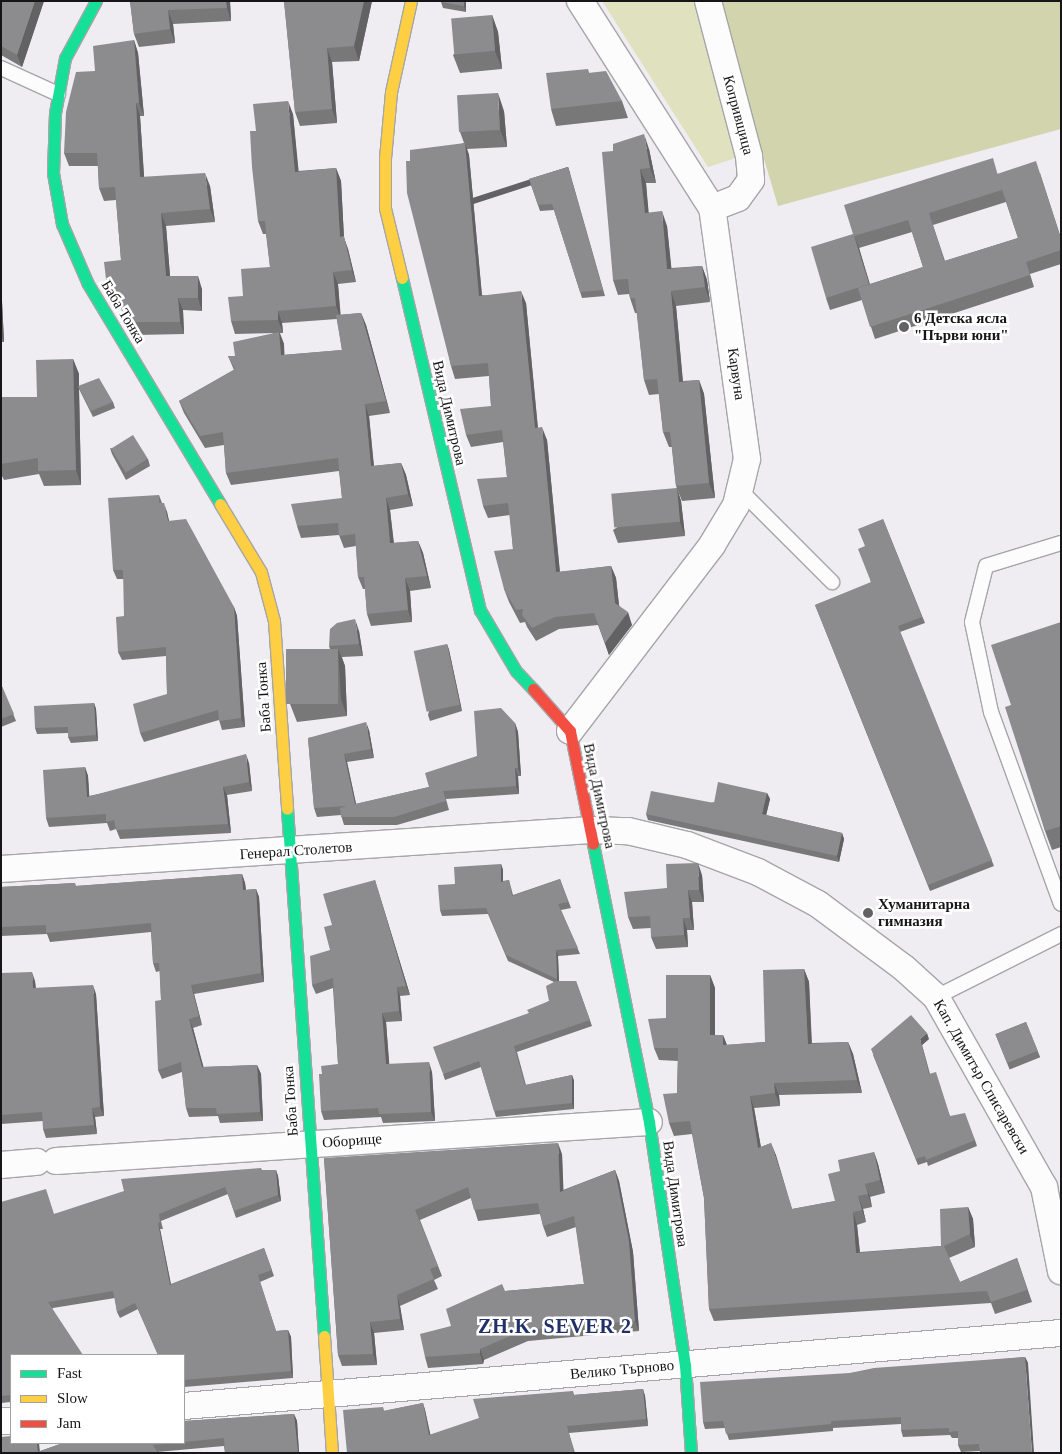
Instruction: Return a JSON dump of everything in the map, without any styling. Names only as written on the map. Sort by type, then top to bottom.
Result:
[{"type":"street","name":"Баба Тонка","points":[[96,1],[65,58],[58,94],[53,173],[62,224],[88,284],[261,572],[274,621],[332,1453]]},
{"type":"street","name":"Вида Димитрова","points":[[411,1],[391,92],[385,158],[385,208],[480,610],[516,670],[570,731],[649,1122],[685,1365],[690,1453]]},
{"type":"street","name":"Карвуна","points":[[570,731],[712,545],[736,505],[741,491],[747,459],[745,432],[712,208],[580,1]]},
{"type":"street","name":"Копривщица","points":[[708,1],[749,156],[751,180],[738,198],[712,208]]},
{"type":"street","name":"Генерал Столетов","points":[[1,869],[289,852],[591,830]]},
{"type":"street","name":"Кап. Димитър Списаревски","points":[[591,830],[628,831],[687,845],[758,872],[818,904],[904,968],[936,997],[1044,1186],[1061,1271]]},
{"type":"street","name":"Оборище","points":[[1,1165],[649,1122]]},
{"type":"street","name":"Велико Търново","points":[[185,1406],[1061,1333]]},
{"type":"lane","points":[[1,68],[58,94]]},
{"type":"lane","points":[[741,491],[832,582]]},
{"type":"lane","points":[[1061,543],[986,566],[972,622],[991,712],[1061,904]]},
{"type":"lane","points":[[936,997],[1061,934]]},
{"type":"green space","points":[[602,1],[696,1],[739,157],[708,167]]},
{"type":"green space","points":[[717,1],[1061,1],[1061,129],[778,206]]},
{"type":"building","points":[[1,1],[35,1],[17,55],[1,46]]},
{"type":"building","points":[[130,1],[226,1],[227,8],[168,10],[170,29],[134,34]]},
{"type":"building","points":[[284,1],[364,1],[354,46],[327,48],[332,109],[295,112]]},
{"type":"building","points":[[464,1],[464,6],[441,2]]},
{"type":"building","points":[[492,15],[495,51],[454,54],[451,19]]},
{"type":"building","points":[[134,40],[139,103],[136,103],[140,177],[205,173],[210,209],[161,213],[166,276],[198,276],[198,298],[178,298],[180,322],[132,322],[106,279],[104,262],[121,260],[115,187],[99,188],[97,153],[64,153],[66,112],[76,72],[95,71],[93,46]]},
{"type":"building","points":[[588,69],[588,73],[606,71],[622,101],[551,109],[546,73]]},
{"type":"building","points":[[498,93],[500,130],[459,132],[457,95]]},
{"type":"building","points":[[288,101],[295,172],[336,168],[340,237],[344,236],[352,270],[333,272],[336,306],[278,311],[278,320],[231,321],[228,297],[243,296],[241,269],[270,267],[265,221],[258,221],[252,167],[250,131],[256,131],[253,104]]},
{"type":"building","points":[[644,134],[650,168],[640,169],[645,213],[662,211],[667,269],[702,266],[705,287],[671,291],[679,382],[699,380],[709,483],[676,486],[670,432],[663,432],[657,379],[644,380],[635,298],[630,298],[628,279],[613,280],[602,152],[613,151],[613,144]]},
{"type":"building","points":[[465,143],[479,296],[521,291],[535,428],[542,427],[556,572],[611,566],[615,603],[628,612],[605,643],[594,613],[555,617],[532,628],[522,615],[523,609],[516,610],[504,589],[494,551],[513,549],[508,503],[483,506],[477,479],[507,477],[502,430],[466,435],[460,409],[491,406],[488,363],[451,366],[407,193],[406,161],[410,161],[410,150]]},
{"type":"building","points":[[993,158],[997,174],[1036,161],[1061,239],[1061,250],[1026,262],[1030,275],[870,327],[858,288],[923,267],[908,220],[854,236],[869,284],[826,298],[811,247],[853,234],[844,205]],"holes":[[[1002,190],[1018,238],[944,261],[929,213]]]},
{"type":"building","points":[[568,167],[603,290],[580,292],[552,204],[538,205],[529,179]]},
{"type":"building","points":[[361,313],[386,401],[365,404],[371,466],[401,463],[408,494],[386,498],[390,543],[418,541],[427,576],[405,578],[408,610],[367,614],[364,577],[358,577],[355,534],[339,536],[338,523],[297,526],[291,504],[342,498],[338,458],[226,473],[223,432],[200,436],[179,401],[235,369],[228,356],[235,356],[233,342],[279,332],[281,355],[342,350],[336,315]]},
{"type":"building","points":[[73,359],[76,470],[38,471],[38,458],[1,464],[1,397],[37,397],[36,360]]},
{"type":"building","points":[[99,378],[113,402],[91,411],[78,386]]},
{"type":"building","points":[[133,435],[148,459],[126,473],[111,449]]},
{"type":"building","points":[[677,488],[680,522],[614,528],[611,494]]},
{"type":"building","points":[[159,495],[159,503],[164,503],[168,521],[186,519],[234,607],[241,718],[219,721],[218,710],[140,733],[133,704],[167,694],[166,647],[118,652],[116,617],[124,616],[123,570],[113,570],[108,498]]},
{"type":"building","points":[[883,519],[922,617],[898,626],[992,860],[928,885],[815,605],[871,582],[858,549],[865,546],[858,529]]},
{"type":"building","points":[[355,619],[359,644],[329,646],[330,629],[337,623]]},
{"type":"building","points":[[1061,622],[1061,826],[1045,831],[1005,707],[1011,705],[991,645]]},
{"type":"building","points":[[447,644],[460,705],[427,712],[414,651]]},
{"type":"building","points":[[286,649],[338,649],[338,704],[286,704]]},
{"type":"building","points":[[1,684],[14,714],[1,719]]},
{"type":"building","points":[[94,703],[96,735],[68,737],[68,727],[35,728],[34,706]]},
{"type":"building","points":[[501,708],[515,723],[518,768],[515,768],[516,786],[443,791],[446,801],[394,817],[341,817],[340,808],[347,806],[314,808],[308,738],[366,722],[371,749],[344,754],[355,804],[429,787],[425,773],[477,756],[474,711]]},
{"type":"building","points":[[246,754],[249,782],[223,787],[228,824],[116,830],[114,820],[106,822],[106,814],[46,818],[43,770],[85,767],[87,797]]},
{"type":"building","points":[[718,782],[767,793],[762,814],[842,833],[837,856],[646,814],[651,791],[714,803]]},
{"type":"building","points":[[698,863],[699,890],[688,890],[690,918],[683,918],[684,935],[651,937],[650,916],[628,917],[624,892],[667,888],[666,864]]},
{"type":"building","points":[[501,864],[501,882],[509,880],[512,896],[560,879],[568,902],[558,904],[578,948],[556,950],[557,979],[506,955],[486,908],[440,910],[438,885],[455,884],[454,867]]},
{"type":"building","points":[[242,874],[243,890],[256,889],[261,973],[191,985],[199,1016],[189,1019],[202,1067],[257,1065],[260,1112],[217,1114],[216,1108],[186,1108],[181,1062],[158,1070],[155,1001],[161,1000],[159,963],[153,963],[151,923],[46,933],[46,925],[1,927],[1,887],[75,883],[75,886]]},
{"type":"building","points":[[375,880],[406,986],[397,987],[399,1011],[382,1013],[386,1064],[429,1062],[431,1112],[379,1114],[378,1108],[321,1111],[319,1074],[322,1074],[321,1066],[338,1064],[333,978],[312,985],[310,956],[330,950],[324,927],[332,925],[323,894]]},
{"type":"building","points":[[804,969],[808,1044],[848,1042],[857,1080],[774,1083],[775,1093],[750,1096],[758,1148],[771,1143],[792,1209],[835,1201],[828,1174],[840,1171],[838,1160],[874,1152],[880,1180],[865,1184],[868,1194],[858,1196],[862,1210],[853,1212],[856,1253],[941,1246],[940,1209],[968,1207],[970,1234],[944,1246],[960,1282],[1017,1258],[1027,1290],[991,1302],[987,1291],[709,1309],[704,1198],[690,1121],[669,1123],[663,1094],[677,1093],[678,1048],[654,1048],[648,1019],[666,1018],[666,975],[710,975],[710,1035],[723,1035],[723,1045],[765,1042],[763,970]]},
{"type":"building","points":[[32,972],[33,988],[93,985],[100,1107],[92,1108],[94,1125],[43,1129],[42,1112],[1,1115],[1,973]]},
{"type":"building","points":[[556,981],[576,981],[590,1020],[514,1046],[525,1085],[572,1075],[572,1103],[494,1111],[479,1061],[443,1074],[433,1047],[529,1013],[527,1010],[549,1001],[546,986]]},
{"type":"building","points":[[911,1015],[927,1033],[920,1039],[929,1074],[936,1072],[950,1116],[965,1113],[975,1140],[926,1160],[925,1156],[916,1159],[871,1049]]},
{"type":"building","points":[[1026,1022],[1038,1051],[1007,1063],[995,1034]]},
{"type":"building","points":[[558,1143],[560,1192],[615,1170],[629,1241],[635,1321],[524,1330],[480,1349],[480,1353],[425,1357],[420,1334],[451,1326],[446,1309],[502,1284],[505,1291],[584,1284],[574,1216],[543,1226],[538,1203],[474,1210],[468,1187],[415,1210],[438,1266],[430,1269],[434,1279],[397,1295],[400,1319],[370,1322],[373,1354],[338,1355],[324,1158]]},
{"type":"building","points":[[261,1168],[262,1170],[276,1170],[278,1195],[234,1211],[225,1187],[159,1214],[160,1222],[158,1223],[170,1285],[264,1248],[272,1270],[258,1275],[276,1331],[288,1330],[291,1371],[185,1380],[185,1354],[158,1354],[135,1303],[117,1312],[113,1291],[48,1302],[82,1354],[10,1354],[10,1395],[1,1396],[1,1202],[46,1189],[54,1214],[124,1191],[121,1179]]},
{"type":"building","points":[[1025,1357],[1032,1453],[980,1453],[979,1444],[958,1445],[958,1431],[949,1432],[949,1428],[901,1430],[901,1417],[831,1421],[831,1424],[726,1434],[723,1421],[703,1422],[700,1382],[850,1373],[874,1368]]},
{"type":"building","points":[[643,1389],[646,1419],[567,1426],[574,1453],[347,1453],[343,1410],[383,1407],[383,1411],[423,1403],[429,1435],[479,1418],[473,1399],[573,1391],[573,1395]]},
{"type":"building","points":[[294,1414],[298,1453],[225,1453],[224,1438],[185,1442],[185,1421]]},
{"type":"building","points":[[10,1436],[10,1444],[37,1444],[38,1452],[60,1444],[166,1444],[153,1445],[158,1453],[1,1453],[1,1437]]},
{"type":"traffic: fast","points":[[96,1],[65,58],[55,113],[53,173],[62,224],[88,284],[220,504]]},
{"type":"traffic: fast","points":[[402,278],[480,610],[516,671],[533,689]]},
{"type":"traffic: fast","points":[[287,809],[324,1336]]},
{"type":"traffic: fast","points":[[593,844],[649,1122],[685,1365],[691,1453]]},
{"type":"traffic: slow","points":[[402,278],[385,208],[385,158],[391,92],[411,1]]},
{"type":"traffic: slow","points":[[220,504],[261,572],[274,621],[287,809]]},
{"type":"traffic: slow","points":[[324,1336],[332,1453]]},
{"type":"traffic: jam","points":[[533,689],[570,731],[593,844]]},
{"type":"place","name":"6 Детска ясла \"Първи юни\"","points":[[904,327]]},
{"type":"place","name":"Хуманитарна гимназия","points":[[868,913]]},
{"type":"district","name":"ZH.K. SEVER 2","points":[[555,1326]]}]
